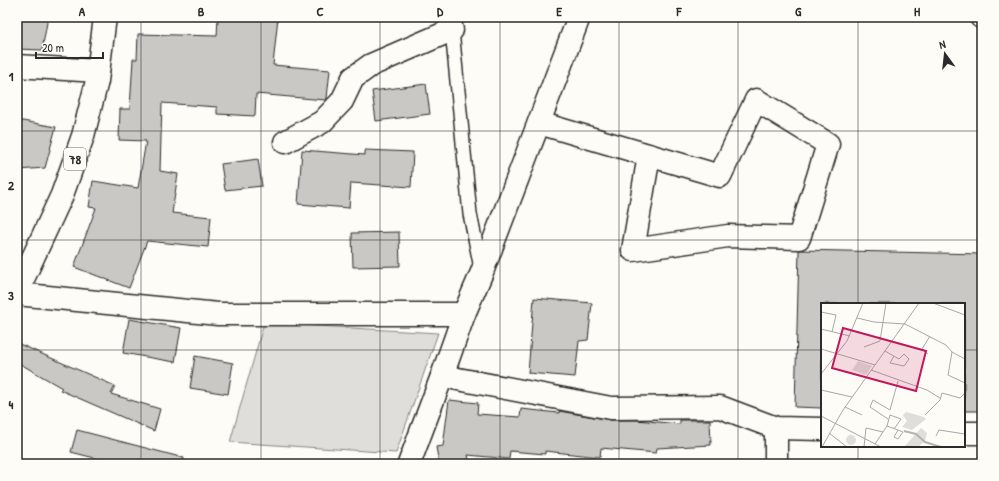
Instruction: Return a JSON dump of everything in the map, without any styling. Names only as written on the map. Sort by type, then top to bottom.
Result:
[{"type":"street","name":"78","points":[[17,293],[62,195],[83,136],[98,72],[105,17]]},
{"type":"street","points":[[409,464],[464,314],[482,272],[579,17]]},
{"type":"street","points":[[285,142],[322,122],[342,101],[353,78],[371,65],[450,24]]},
{"type":"street","points":[[17,66],[98,72]]},
{"type":"street","points":[[539,123],[649,155],[720,176],[756,100],[828,144],[799,238],[728,236],[633,250],[649,155]]},
{"type":"street","points":[[17,293],[218,314],[464,314]]},
{"type":"street","points":[[442,376],[611,408],[720,407],[776,428],[821,429]]},
{"type":"street","points":[[776,428],[776,464]]},
{"type":"street","points":[[965,433],[982,433]]},
{"type":"lane","points":[[450,24],[470,214],[482,272]]},
{"type":"shaded area","points":[[264,323],[438,333],[396,453],[230,442]]},
{"type":"building","points":[[17,17],[48,17],[42,50],[17,49]]},
{"type":"building","points":[[218,17],[278,17],[273,65],[330,70],[327,98],[325,100],[256,94],[255,116],[217,114],[217,107],[162,103],[160,171],[178,174],[172,213],[211,217],[208,247],[147,241],[129,288],[74,267],[96,208],[89,207],[93,181],[138,188],[146,141],[119,140],[120,109],[130,109],[133,59],[137,59],[138,34],[217,36]]},
{"type":"building","points":[[426,84],[430,114],[376,121],[372,91]]},
{"type":"building","points":[[17,120],[56,127],[45,168],[17,170]]},
{"type":"building","points":[[302,150],[365,155],[365,150],[413,152],[411,187],[351,183],[349,208],[298,204]]},
{"type":"building","points":[[258,159],[262,186],[225,190],[221,164]]},
{"type":"building","points":[[399,232],[400,266],[353,267],[352,233]]},
{"type":"building","points":[[799,250],[982,254],[982,411],[965,411],[965,303],[821,303],[821,408],[795,407]]},
{"type":"building","points":[[534,298],[592,303],[588,340],[579,341],[575,377],[528,373]]},
{"type":"building","points":[[129,319],[181,328],[175,362],[123,353]]},
{"type":"building","points":[[17,343],[115,386],[111,394],[160,409],[154,431],[60,390],[62,388],[17,362]]},
{"type":"building","points":[[195,356],[233,363],[228,394],[190,388]]},
{"type":"building","points":[[449,400],[478,403],[477,414],[520,417],[521,409],[559,413],[559,411],[611,420],[636,420],[680,424],[680,420],[710,420],[711,445],[657,448],[656,453],[601,448],[600,457],[545,451],[545,454],[510,451],[509,459],[468,455],[470,464],[439,464],[436,447],[443,446]]},
{"type":"building","points":[[77,430],[184,458],[183,464],[118,464],[71,452]]}]
